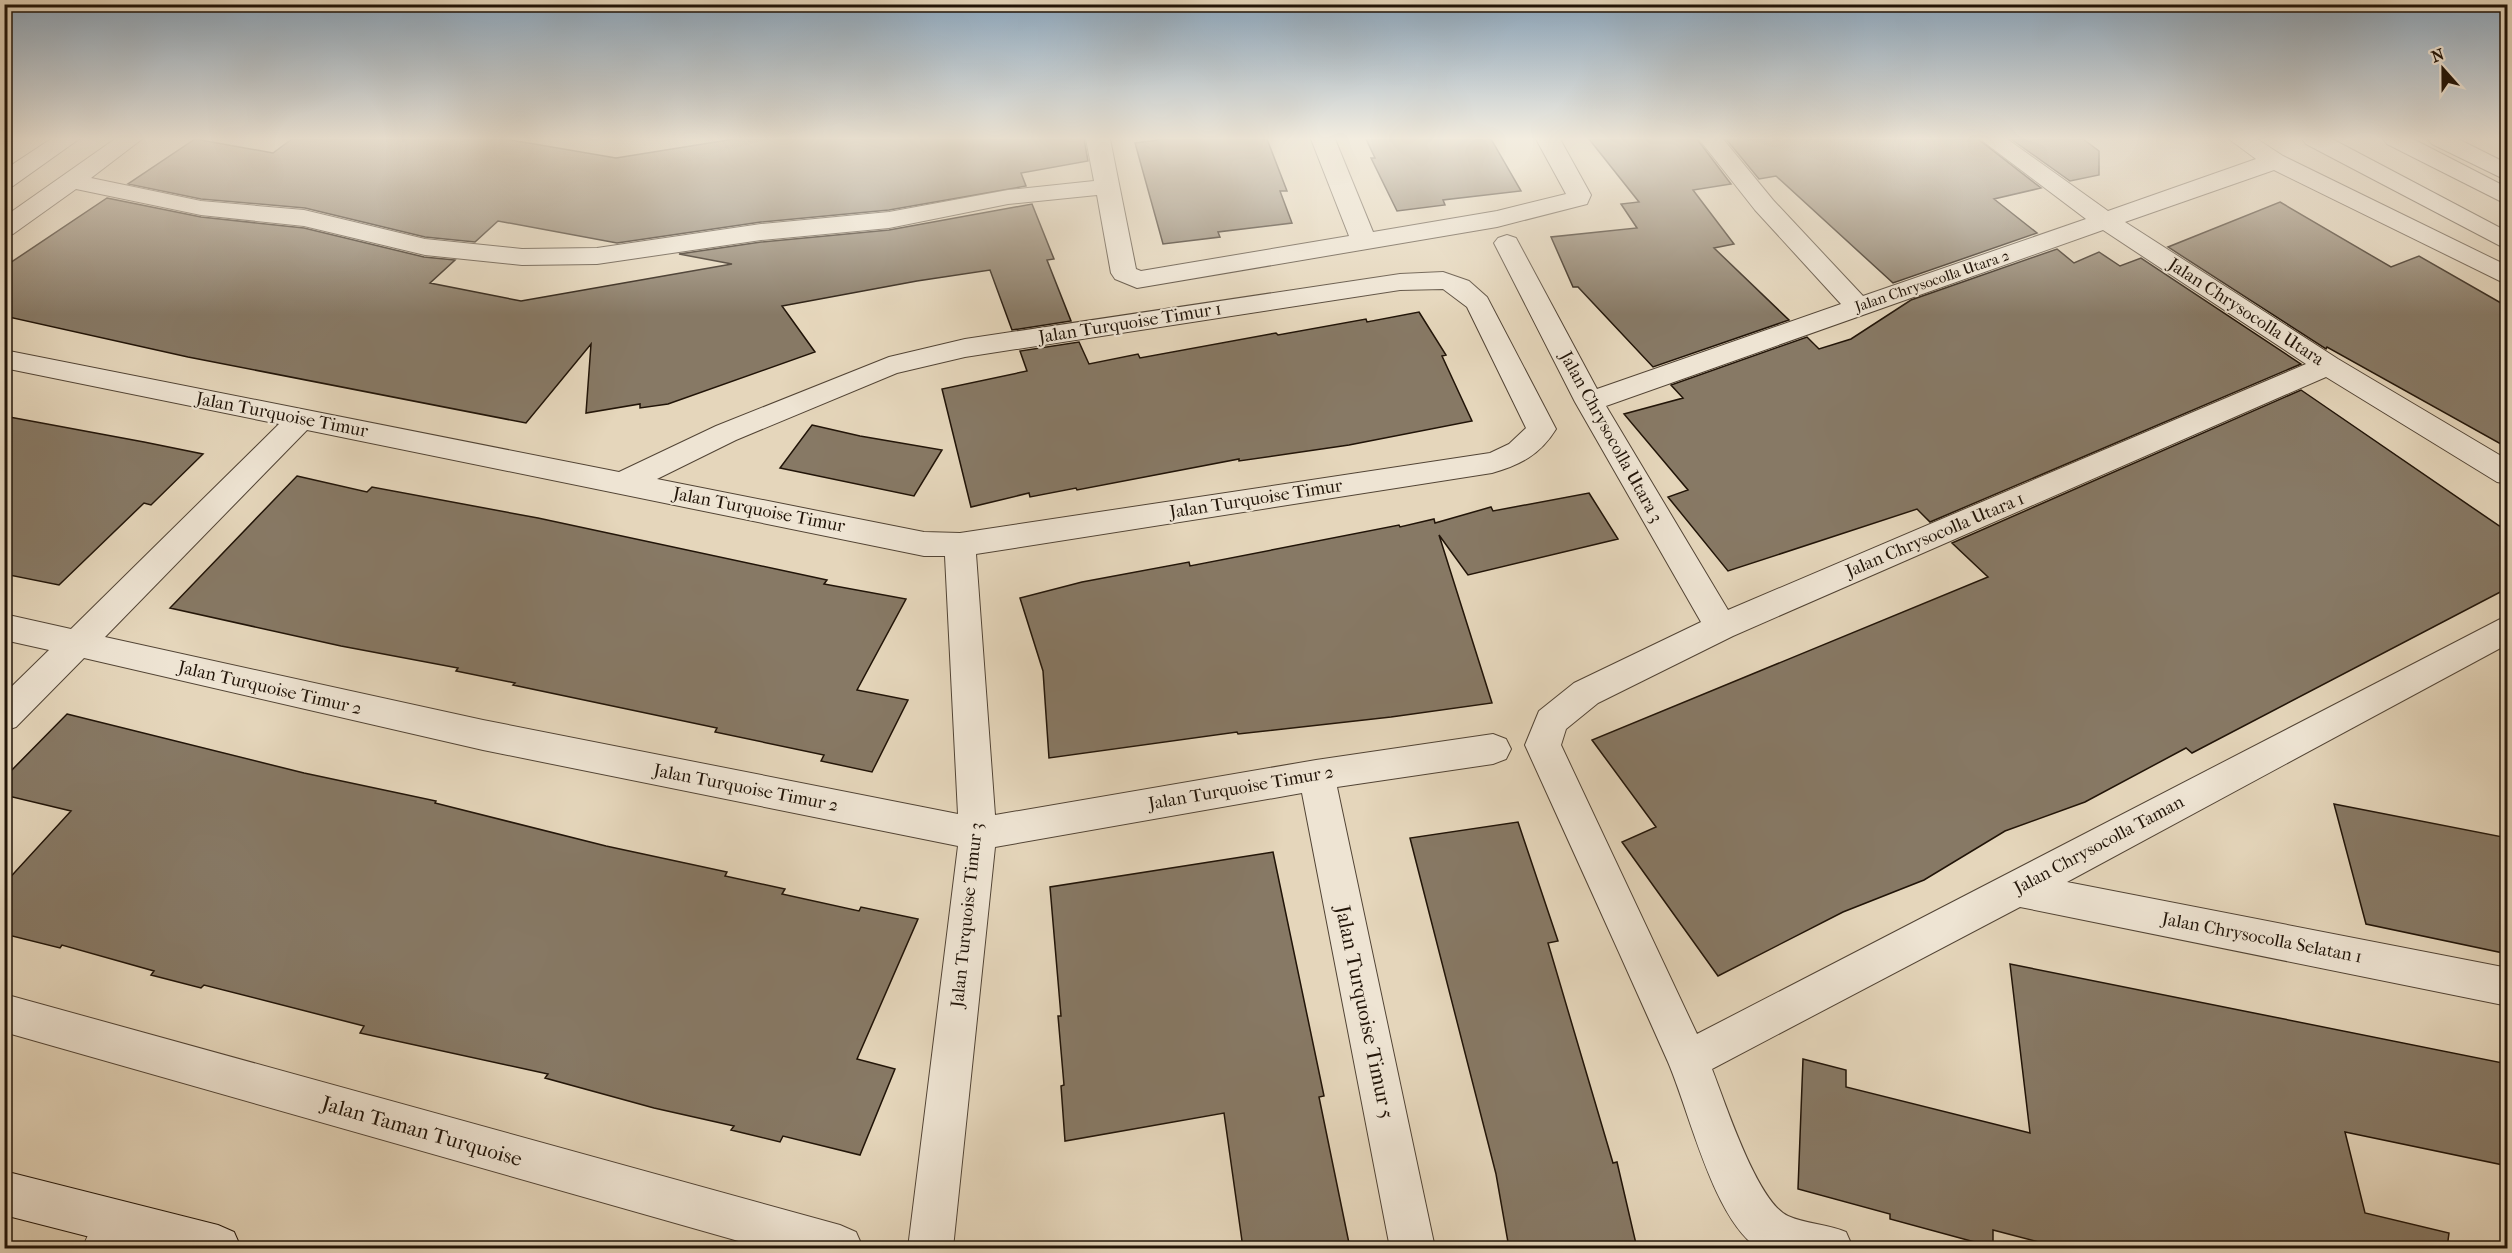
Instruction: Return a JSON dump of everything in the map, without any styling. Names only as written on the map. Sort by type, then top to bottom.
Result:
[{"type":"street","points":[[4,229],[49,197]]},
{"type":"street","points":[[151,197],[201,208],[304,218],[425,247],[522,257],[597,256],[761,232],[889,220],[1006,197]]},
{"type":"street","points":[[1109,197],[1124,273],[1137,280],[1148,280],[1497,219],[1578,197]]},
{"type":"street","points":[[1346,197],[1364,242]]},
{"type":"street","points":[[1758,197],[1858,307]]},
{"type":"street","name":"Jalan Chrysocolla Utara","points":[[2073,197],[2328,365],[2508,474]]},
{"type":"street","name":"Jalan Chrysocolla Utara 2","points":[[1589,402],[2168,197]]},
{"type":"street","points":[[2350,197],[2508,277]]},
{"type":"street","points":[[2424,197],[2508,242]]},
{"type":"street","name":"Jalan Chrysocolla Utara 3","points":[[1507,243],[1589,402],[1721,627]]},
{"type":"street","name":"Jalan Turquoise Timur 1","points":[[623,483],[726,433],[889,366],[965,348],[1400,282],[1450,280],[1465,288],[1478,303],[1541,429],[1532,443],[1517,455]]},
{"type":"street","name":"Jalan Turquoise Timur","points":[[4,359],[924,544],[960,545],[1492,463],[1517,455]]},
{"type":"street","name":"Jalan Chrysocolla Utara 1","points":[[1688,1060],[1543,745],[1551,721],[1586,693],[1721,627],[2328,365]]},
{"type":"street","points":[[4,717],[301,419]]},
{"type":"street","name":"Jalan Turquoise Timur 3","points":[[930,1248],[978,834],[960,545]]},
{"type":"street","name":"Jalan Turquoise Timur 2","points":[[4,627],[483,735],[978,834],[1316,775],[1493,748]]},
{"type":"street","name":"Jalan Chrysocolla Taman","points":[[1688,1060],[2017,889],[2508,628]]},
{"type":"street","name":"Jalan Turquoise Timur 5","points":[[1316,775],[1413,1248]]},
{"type":"street","name":"Jalan Chrysocolla Selatan 1","points":[[2017,889],[2508,987]]},
{"type":"street","name":"Jalan Taman Turquoise","points":[[4,1013],[840,1248]]},
{"type":"street","points":[[1688,1060],[1735,1182],[1761,1224],[1779,1236],[1830,1248]]},
{"type":"street","points":[[4,1193],[113,1236],[218,1248]]},
{"type":"building","points":[[194,197],[961,197],[889,210],[761,222],[617,243],[498,221],[475,242],[425,237],[305,208]]},
{"type":"building","points":[[1150,197],[1282,197],[1292,223],[1218,232],[1220,237],[1163,244]]},
{"type":"building","points":[[1390,197],[1465,197],[1443,200],[1445,205],[1397,211]]},
{"type":"building","points":[[1635,197],[1699,197],[1734,244],[1714,248],[1789,320],[1653,367],[1578,287],[1573,287],[1551,237],[1637,228],[1621,204],[1639,202]]},
{"type":"building","points":[[1799,197],[2001,197],[1994,199],[2037,233],[1893,283]]},
{"type":"building","points":[[107,198],[201,217],[304,228],[424,257],[455,260],[430,283],[521,301],[732,264],[679,254],[761,242],[889,230],[1032,204],[1054,259],[1047,260],[1071,321],[1012,330],[990,270],[782,306],[815,352],[668,404],[640,408],[640,404],[586,413],[591,344],[526,423],[188,357],[4,316],[4,267]]},
{"type":"building","points":[[2280,202],[2391,267],[2419,256],[2508,307],[2508,448],[2327,347],[2326,349],[2168,247]]},
{"type":"building","points":[[2057,249],[2074,263],[2099,252],[2120,266],[2141,258],[2301,364],[1930,522],[1917,509],[1728,571],[1668,497],[1688,490],[1624,414],[1683,398],[1671,385],[1807,337],[1819,349],[1851,339],[1911,300]]},
{"type":"building","points":[[1419,312],[1446,355],[1442,356],[1472,421],[1349,445],[1239,461],[1239,459],[1077,490],[1076,488],[1030,497],[1029,493],[971,507],[942,389],[1027,371],[1020,351],[1079,342],[1089,364],[1138,354],[1140,358],[1276,333],[1278,335],[1366,319],[1367,322]]},
{"type":"building","points":[[2301,390],[2508,532],[2508,588],[2192,753],[2186,748],[2085,802],[2005,831],[1924,880],[1843,912],[1718,976],[1622,842],[1656,827],[1592,740],[1988,577],[1952,543]]},
{"type":"building","points":[[4,416],[203,454],[151,505],[144,503],[59,585],[4,574]]},
{"type":"building","points":[[812,425],[942,450],[914,496],[780,468]]},
{"type":"building","points":[[297,476],[367,492],[372,487],[538,518],[827,580],[824,584],[906,599],[857,690],[908,700],[872,772],[821,761],[824,755],[715,732],[717,728],[513,685],[515,683],[456,671],[458,668],[341,646],[170,608]]},
{"type":"building","points":[[1589,493],[1618,539],[1468,575],[1439,535],[1492,703],[1391,717],[1238,734],[1237,732],[1049,758],[1043,671],[1020,598],[1082,582],[1189,562],[1190,566],[1399,525],[1400,527],[1434,519],[1435,523],[1491,507],[1493,511]]},
{"type":"building","points":[[67,714],[304,773],[436,801],[435,803],[606,846],[727,872],[725,876],[785,889],[782,894],[859,911],[861,907],[918,919],[857,1059],[895,1069],[860,1155],[783,1136],[780,1142],[731,1130],[734,1126],[654,1108],[545,1078],[548,1074],[360,1033],[364,1026],[204,985],[201,988],[151,975],[154,971],[62,945],[60,948],[4,934],[4,884],[71,811],[4,795],[4,778]]},
{"type":"building","points":[[2334,804],[2508,838],[2508,954],[2366,924]]},
{"type":"building","points":[[1518,822],[1558,941],[1548,943],[1613,1163],[1617,1162],[1637,1248],[1509,1248],[1496,1174],[1410,838]]},
{"type":"building","points":[[1273,852],[1324,1096],[1319,1097],[1350,1248],[1243,1248],[1224,1113],[1065,1141],[1061,1086],[1064,1085],[1058,1016],[1061,1016],[1050,887]]},
{"type":"building","points":[[2010,964],[2508,1064],[2508,1166],[2345,1132],[2365,1213],[2449,1233],[2447,1248],[2062,1248],[1993,1230],[1993,1247],[1890,1219],[1890,1214],[1798,1189],[1803,1059],[1846,1070],[1846,1087],[2030,1133]]}]
